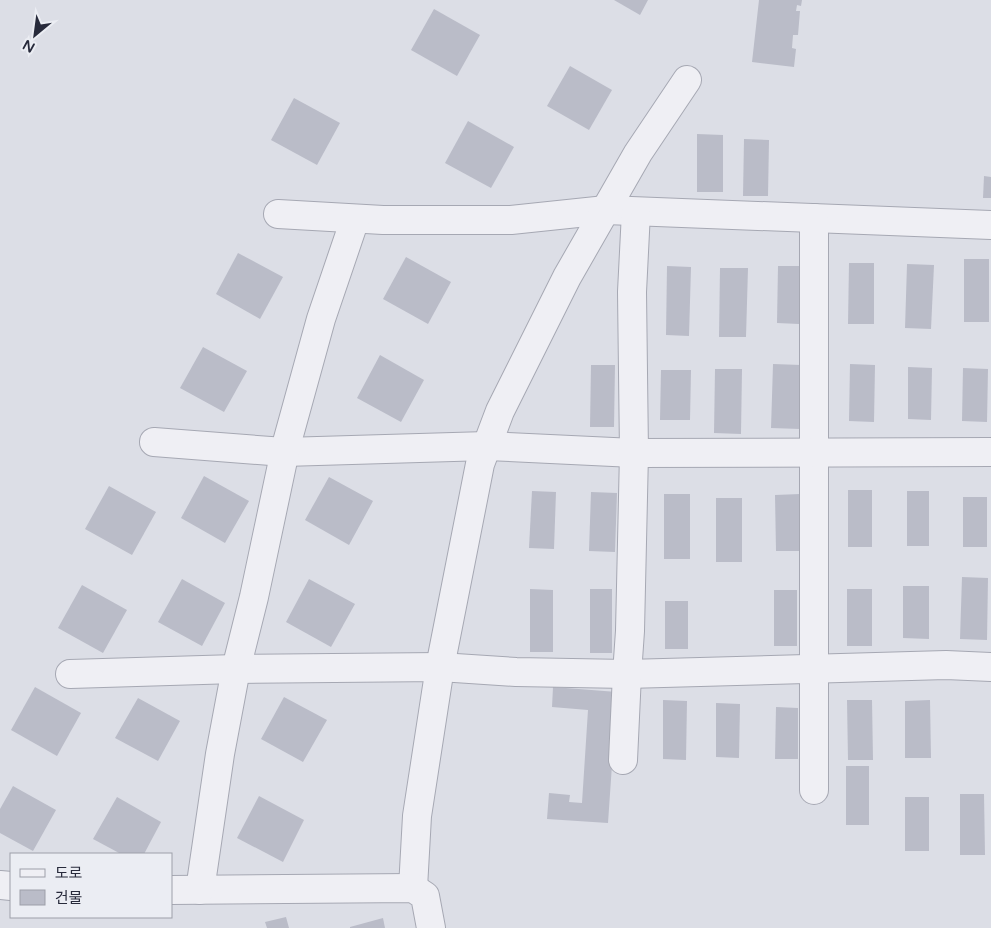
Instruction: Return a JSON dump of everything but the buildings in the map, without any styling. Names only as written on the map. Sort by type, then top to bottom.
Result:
[{"type":"street","points":[[413,888],[417,816],[440,667],[480,464],[500,411],[567,277],[638,153],[687,80]]},
{"type":"street","points":[[278,214],[355,219],[511,220],[606,210],[991,225]]},
{"type":"street","points":[[623,760],[626,674],[630,632],[634,453],[632,292],[636,212]]},
{"type":"street","points":[[814,218],[814,790]]},
{"type":"street","points":[[200,890],[220,754],[236,669],[254,598],[284,452],[321,319],[355,219]]},
{"type":"street","points":[[154,442],[284,452],[487,446],[634,453],[991,452]]},
{"type":"street","points":[[70,674],[236,669],[440,667],[516,672],[626,674],[946,665],[991,667]]},
{"type":"street","points":[[172,890],[413,888],[425,896],[431,928]]}]
